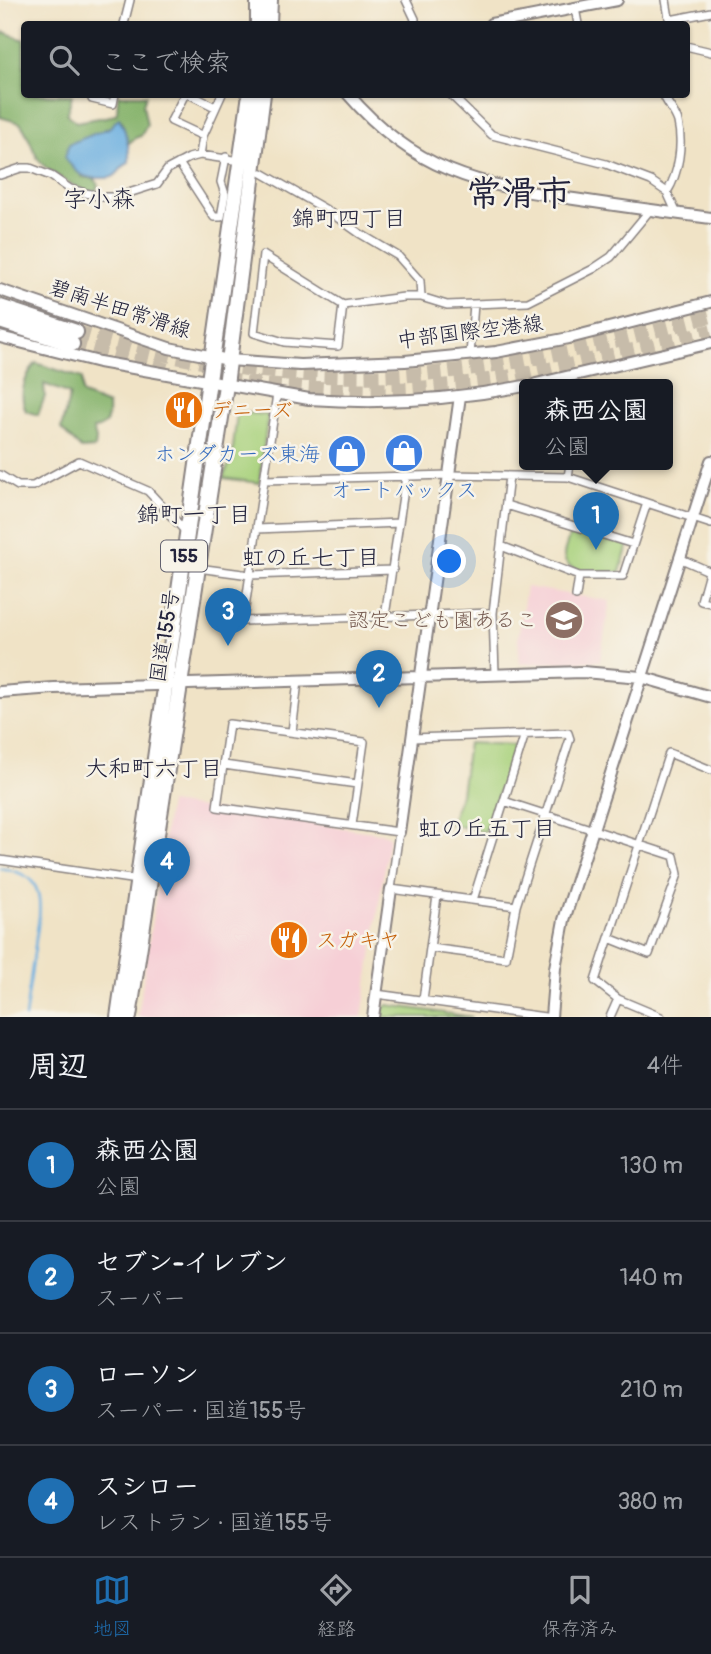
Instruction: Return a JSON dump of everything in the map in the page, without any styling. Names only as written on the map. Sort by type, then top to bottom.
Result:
[{"type":"highway","points":[[258,0],[258,21]]},
{"type":"highway","points":[[269,21],[270,0]]},
{"type":"highway","name":"国道155号","points":[[129,1017],[172,686],[187,534],[249,98]]},
{"type":"highway","name":"国道155号","points":[[118,1017],[138,880],[172,686],[197,567],[226,385],[262,98]]},
{"type":"highway","points":[[0,307],[74,338],[0,321]]},
{"type":"street","points":[[125,21],[130,0]]},
{"type":"street","points":[[406,0],[415,21]]},
{"type":"street","points":[[507,21],[617,0]]},
{"type":"street","points":[[666,0],[670,21]]},
{"type":"street","points":[[575,8],[578,21]]},
{"type":"street","points":[[674,21],[711,12]]},
{"type":"street","points":[[690,47],[711,52]]},
{"type":"street","points":[[92,98],[113,104],[114,98]]},
{"type":"street","points":[[185,98],[171,121],[202,136]]},
{"type":"street","points":[[196,98],[215,107]]},
{"type":"street","points":[[200,155],[202,136],[220,98]]},
{"type":"street","points":[[352,98],[395,140],[413,153],[450,172],[511,190],[711,218]]},
{"type":"street","points":[[454,98],[492,135],[636,174],[667,192],[677,214]]},
{"type":"street","points":[[665,98],[678,120],[680,145],[678,161],[667,192]]},
{"type":"street","points":[[0,175],[30,168],[51,176],[70,189],[102,197],[116,197],[157,184],[168,169],[179,163],[200,155],[229,159],[221,183],[225,194],[221,217],[214,217],[179,163]]},
{"type":"street","points":[[262,173],[398,256],[420,281],[421,297]]},
{"type":"street","points":[[343,305],[338,346],[284,342],[254,333],[263,255],[343,305],[404,297],[421,297],[447,304],[528,302],[611,257],[650,210]]},
{"type":"street","name":"碧南半田常滑線","points":[[0,290],[144,341],[229,360]]},
{"type":"street","name":"中部国際空港線","points":[[229,360],[328,364],[470,355],[569,338],[711,302]]},
{"type":"street","points":[[470,355],[474,304]]},
{"type":"street","points":[[0,337],[88,360],[278,394],[342,401],[460,396],[519,387]]},
{"type":"street","points":[[582,379],[711,343]]},
{"type":"street","points":[[278,394],[243,621],[494,612]]},
{"type":"street","points":[[373,1017],[460,396]]},
{"type":"street","points":[[0,475],[18,486],[33,485],[79,461],[148,491],[187,534]]},
{"type":"street","points":[[551,1017],[561,932],[711,461]]},
{"type":"street","points":[[568,477],[569,470]]},
{"type":"street","points":[[264,480],[450,475],[568,477],[711,524]]},
{"type":"street","points":[[385,616],[406,476]]},
{"type":"street","points":[[495,674],[494,612],[509,476]]},
{"type":"street","points":[[501,546],[579,576],[623,576],[647,503]]},
{"type":"street","points":[[506,505],[633,544]]},
{"type":"street","points":[[257,529],[399,523]]},
{"type":"street","points":[[679,558],[710,572],[701,601],[711,603]]},
{"type":"street","points":[[197,567],[250,575],[393,570]]},
{"type":"street","points":[[576,596],[579,576]]},
{"type":"street","points":[[0,692],[54,688],[583,672],[641,677],[711,697]]},
{"type":"street","points":[[292,732],[298,681]]},
{"type":"street","points":[[352,825],[364,742],[229,724],[217,807],[399,832]]},
{"type":"street","points":[[412,738],[568,733],[570,739],[516,906],[506,958],[430,948]]},
{"type":"street","points":[[473,900],[525,734]]},
{"type":"street","points":[[662,1017],[618,999],[594,981],[669,753],[711,770]]},
{"type":"street","points":[[224,765],[357,785]]},
{"type":"street","points":[[505,801],[674,856],[678,874],[649,954],[609,938]]},
{"type":"street","points":[[0,860],[138,880]]},
{"type":"street","points":[[391,889],[516,906]]},
{"type":"street","points":[[423,1000],[437,895]]},
{"type":"street","points":[[376,994],[504,1014],[545,1017]]},
{"type":"street","points":[[610,1017],[618,999]]},
{"type":"shaded area","name":"認定こども園あるこ","points":[[526,587],[610,601],[600,661],[520,664],[518,639]]},
{"type":"shaded area","points":[[169,803],[386,834],[389,837],[362,1017],[138,1017]]},
{"type":"green space","points":[[4,32],[21,39],[21,98],[71,98],[67,114],[76,122],[117,113],[118,98],[145,98],[143,105],[147,125],[141,136],[128,144],[122,121],[102,131],[82,177],[95,179],[98,185],[96,191],[82,189],[48,169],[38,159],[20,123],[0,117],[0,37]]},
{"type":"green space","points":[[36,363],[82,378],[82,393],[108,405],[105,424],[93,429],[95,448],[81,449],[61,429],[70,394],[44,384],[45,396],[38,415],[26,411],[24,386]]},
{"type":"green space","points":[[237,412],[268,415],[259,483],[223,478],[232,457]]},
{"type":"green space","points":[[572,528],[628,545],[620,572],[587,572],[571,567],[566,562],[564,553]]},
{"type":"green space","points":[[468,743],[515,745],[485,832],[450,824],[461,794]]},
{"type":"green space","points":[[388,1005],[472,1017],[382,1017],[383,1008]]},
{"type":"water","points":[[119,118],[127,140],[129,163],[111,177],[94,178],[80,174],[65,157],[69,144],[109,128]]},
{"type":"waterway","points":[[0,868],[28,878],[37,889],[39,897],[39,918],[25,1017]]},
{"type":"tunnel","points":[[76,332],[154,352],[233,367],[313,375],[394,376],[515,362],[594,346],[711,316]]},
{"type":"tunnel","points":[[225,380],[353,389],[396,389],[476,382],[555,368],[711,331]]},
{"type":"tunnel","points":[[72,344],[171,371]]},
{"type":"place","name":"デニーズ","points":[[184,410]]},
{"type":"place","name":"オートバックス","points":[[404,453]]},
{"type":"place","name":"ホンダカーズ東海","points":[[347,454]]},
{"type":"place","name":"森西公園","points":[[596,550]]},
{"type":"place","name":"認定こども園あるこ","points":[[564,620]]},
{"type":"place","name":"ローソン","points":[[228,646]]},
{"type":"place","name":"セブン-イレブン","points":[[379,708]]},
{"type":"place","name":"スシロー","points":[[167,896]]},
{"type":"place","name":"スガキヤ","points":[[289,940]]},
{"type":"district","name":"常滑市","points":[[519,194]]},
{"type":"district","name":"字小森","points":[[99,199]]},
{"type":"district","name":"錦町四丁目","points":[[349,218]]},
{"type":"district","name":"錦町一丁目","points":[[194,514]]},
{"type":"district","name":"虹の丘七丁目","points":[[311,557]]},
{"type":"district","name":"大和町六丁目","points":[[154,768]]},
{"type":"district","name":"虹の丘五丁目","points":[[487,828]]}]
